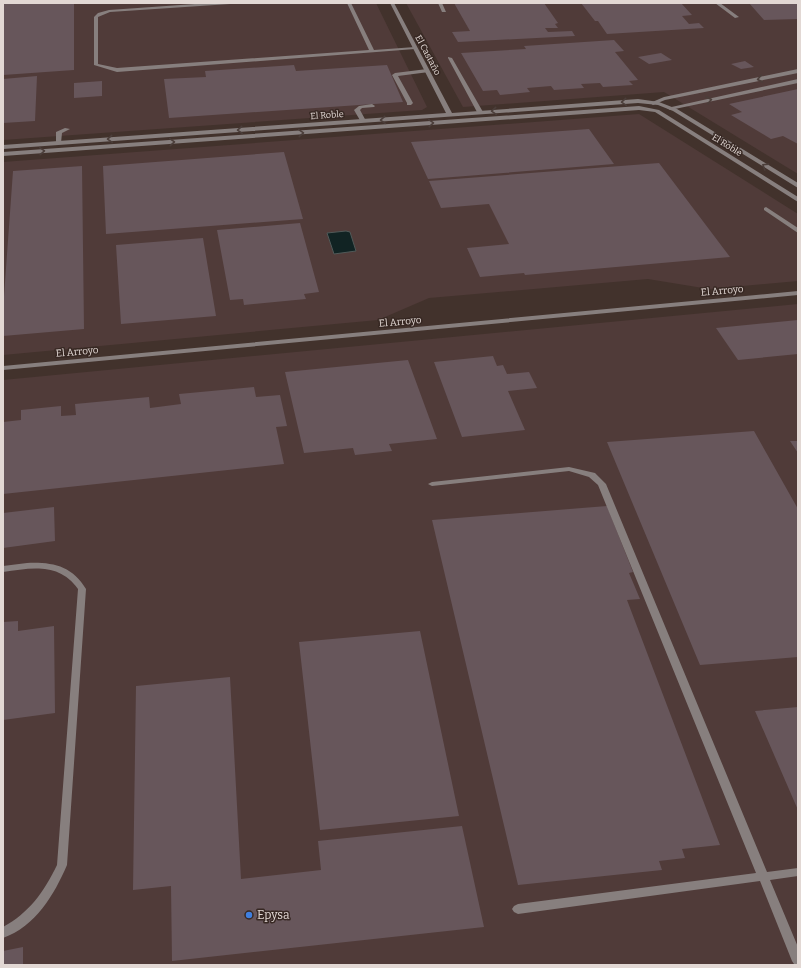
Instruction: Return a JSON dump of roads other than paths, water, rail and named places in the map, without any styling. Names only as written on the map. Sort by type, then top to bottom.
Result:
[{"type":"street","points":[[230,3],[109,11],[100,14],[96,17],[96,65],[117,70],[415,48]]},
{"type":"street","points":[[349,3],[372,52]]},
{"type":"street","name":"El Castaño","points":[[392,3],[450,115]]},
{"type":"street","points":[[440,3],[444,11]]},
{"type":"street","points":[[717,3],[737,17]]},
{"type":"street","points":[[450,58],[480,112]]},
{"type":"street","points":[[409,104],[395,75],[427,71]]},
{"type":"street","points":[[645,108],[664,99],[798,71]]},
{"type":"street","points":[[670,108],[798,81]]},
{"type":"street","name":"El Roble","points":[[3,147],[630,101],[653,103],[670,108],[798,186]]},
{"type":"street","points":[[362,121],[357,110],[361,107],[372,106]]},
{"type":"street","name":"El Roble","points":[[3,154],[645,108],[657,112],[798,200]]},
{"type":"street","points":[[58,143],[59,132],[67,128]]},
{"type":"street","points":[[259,129],[261,136]]},
{"type":"street","points":[[766,209],[798,231]]},
{"type":"street","name":"El Arroyo","points":[[3,368],[798,293]]},
{"type":"street","points":[[432,484],[569,469],[592,475],[602,484],[798,961]]},
{"type":"street","points":[[3,569],[33,566],[51,567],[67,572],[82,589],[62,865],[55,882],[40,907],[19,925],[3,934]]},
{"type":"street","points":[[518,909],[798,872]]},
{"type":"place","name":"Epysa","points":[[249,915]]}]
